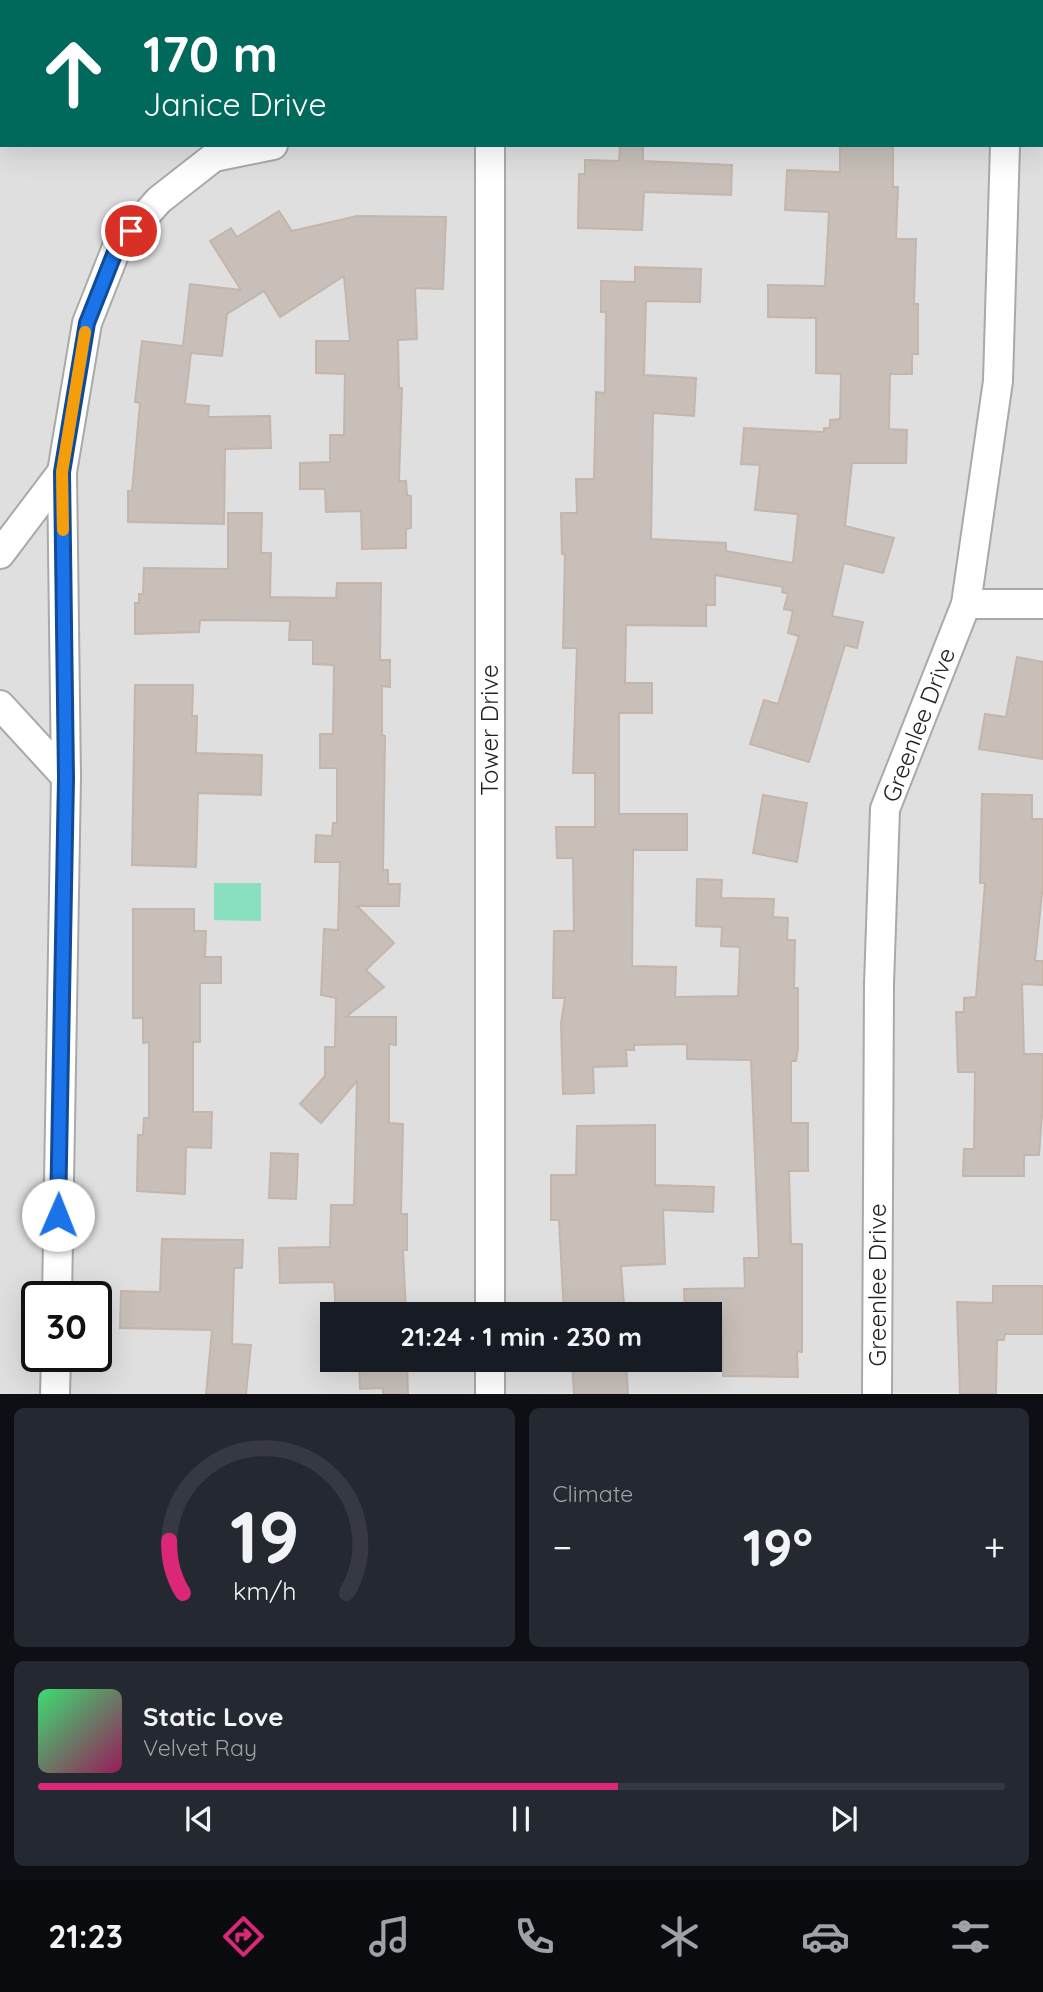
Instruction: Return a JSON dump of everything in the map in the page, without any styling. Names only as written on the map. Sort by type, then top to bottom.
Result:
[{"type":"street","points":[[57,1281],[66,778],[62,472],[87,323],[117,247],[159,200],[214,157],[263,147]]},
{"type":"street","name":"Tower Drive","points":[[490,147],[490,1302]]},
{"type":"street","name":"Greenlee Drive","points":[[877,1394],[879,984],[885,810],[966,604],[998,381],[1005,147]]},
{"type":"street","points":[[0,554],[62,472]]},
{"type":"street","points":[[966,604],[1043,604]]},
{"type":"street","points":[[0,705],[66,778]]},
{"type":"street","points":[[55,1394],[56,1372]]},
{"type":"street","points":[[490,1372],[490,1394]]},
{"type":"shaded area","points":[[0,147],[1043,147],[1043,1393],[0,1394]]},
{"type":"green space","points":[[214,883],[261,883],[261,921],[214,920]]},
{"type":"building","points":[[620,147],[643,147],[643,161],[732,165],[731,195],[644,192],[642,230],[578,228],[579,174],[585,174],[585,160],[619,161]]},
{"type":"building","points":[[840,147],[893,147],[893,187],[898,187],[896,239],[916,239],[914,304],[918,304],[918,354],[912,354],[912,374],[890,374],[889,429],[907,430],[906,463],[852,463],[845,526],[894,538],[883,573],[844,563],[832,616],[863,622],[857,648],[845,645],[809,762],[750,744],[764,700],[778,704],[799,636],[788,633],[793,611],[784,609],[788,594],[782,592],[783,587],[715,575],[715,605],[706,605],[706,626],[626,625],[625,683],[652,683],[652,713],[619,713],[619,814],[687,814],[687,850],[633,850],[632,966],[676,967],[675,997],[738,996],[740,947],[721,946],[722,927],[696,926],[697,879],[722,880],[721,898],[774,899],[773,917],[788,918],[787,940],[795,940],[794,988],[798,988],[798,1049],[796,1061],[791,1061],[791,1123],[808,1123],[808,1171],[789,1171],[791,1244],[802,1244],[802,1352],[797,1351],[798,1377],[723,1376],[722,1302],[685,1302],[684,1289],[745,1288],[744,1258],[759,1258],[751,1060],[687,1059],[687,1044],[634,1045],[634,1050],[626,1050],[627,1066],[593,1067],[594,1093],[563,1094],[561,1023],[565,998],[553,998],[554,931],[574,931],[573,858],[557,858],[556,827],[595,827],[595,773],[573,773],[577,648],[563,648],[565,554],[562,554],[561,513],[577,513],[576,479],[594,479],[596,392],[605,393],[606,312],[601,312],[601,281],[635,282],[635,267],[701,269],[700,302],[646,301],[644,375],[696,378],[694,416],[653,413],[651,539],[726,543],[726,551],[793,563],[798,514],[755,510],[760,465],[741,464],[744,428],[824,432],[824,428],[830,428],[830,420],[840,419],[841,374],[816,373],[816,318],[768,317],[768,285],[825,286],[829,212],[785,210],[787,170],[840,172]]},
{"type":"building","points":[[279,211],[292,231],[357,216],[446,217],[443,289],[415,288],[417,339],[398,340],[399,388],[402,388],[399,481],[406,481],[407,495],[411,496],[411,528],[406,529],[406,548],[362,549],[361,511],[326,512],[325,489],[300,489],[300,463],[330,462],[330,435],[344,435],[345,374],[316,373],[316,341],[350,341],[344,276],[280,317],[264,291],[227,314],[222,356],[191,353],[185,404],[209,406],[208,417],[270,416],[271,448],[225,449],[224,524],[128,522],[128,491],[132,491],[140,403],[135,402],[142,341],[183,346],[190,284],[241,290],[210,241],[231,228],[237,237]]},
{"type":"building","points":[[228,513],[262,513],[261,553],[271,553],[270,597],[336,598],[337,583],[381,583],[380,660],[390,660],[390,687],[382,686],[382,735],[385,736],[383,870],[388,870],[388,884],[400,884],[399,906],[357,906],[394,943],[366,970],[384,987],[346,1017],[396,1017],[396,1045],[389,1044],[389,1123],[403,1124],[401,1214],[407,1214],[407,1250],[403,1250],[405,1302],[335,1302],[334,1282],[280,1283],[279,1248],[330,1247],[331,1205],[354,1205],[357,1081],[321,1123],[300,1104],[325,1076],[325,1047],[335,1047],[336,998],[321,995],[324,929],[338,930],[340,862],[315,862],[316,835],[332,836],[333,823],[337,823],[337,768],[320,768],[320,734],[333,734],[334,665],[313,664],[313,640],[289,640],[290,621],[200,620],[199,632],[135,634],[135,603],[139,603],[139,594],[143,594],[144,568],[228,569]]},
{"type":"building","points":[[1017,657],[1043,662],[1043,759],[979,749],[985,714],[1006,717]]},
{"type":"building","points":[[135,685],[193,685],[192,716],[197,716],[196,753],[262,755],[261,795],[198,793],[196,867],[132,865]]},
{"type":"building","points":[[982,794],[1032,795],[1032,819],[1043,819],[1043,884],[1035,961],[1043,961],[1043,985],[1022,984],[1024,1054],[1043,1054],[1042,1115],[1039,1155],[1024,1155],[1024,1176],[963,1176],[964,1149],[974,1149],[975,1072],[958,1072],[956,1012],[964,1012],[964,998],[976,997],[985,883],[980,883]]},
{"type":"building","points":[[763,795],[807,803],[797,862],[753,853]]},
{"type":"building","points":[[133,909],[194,909],[194,931],[206,931],[205,957],[221,957],[221,983],[200,983],[200,1042],[193,1042],[193,1112],[212,1112],[211,1148],[186,1147],[185,1194],[137,1191],[138,1135],[143,1135],[144,1118],[149,1118],[149,1042],[143,1043],[143,1018],[133,1018]]},
{"type":"building","points":[[655,1125],[655,1185],[714,1187],[713,1212],[663,1210],[665,1264],[621,1266],[624,1302],[563,1302],[559,1220],[551,1220],[551,1175],[576,1175],[577,1126]]},
{"type":"building","points":[[271,1153],[298,1154],[296,1199],[269,1198]]},
{"type":"building","points":[[162,1239],[243,1240],[242,1268],[234,1268],[232,1344],[251,1345],[246,1394],[206,1394],[212,1330],[120,1328],[121,1291],[160,1292]]},
{"type":"building","points":[[993,1286],[1043,1286],[1043,1334],[1005,1334],[1004,1340],[997,1340],[996,1394],[960,1394],[957,1302],[993,1303]]},
{"type":"building","points":[[359,1372],[407,1372],[408,1394],[383,1394],[383,1388],[360,1389]]},
{"type":"building","points":[[573,1372],[627,1372],[628,1394],[574,1394]]},
{"type":"slow traffic","points":[[63,530],[62,472],[85,332]]},
{"type":"route","points":[[58,1215],[66,778],[62,472],[87,323],[117,247],[131,231]]}]
